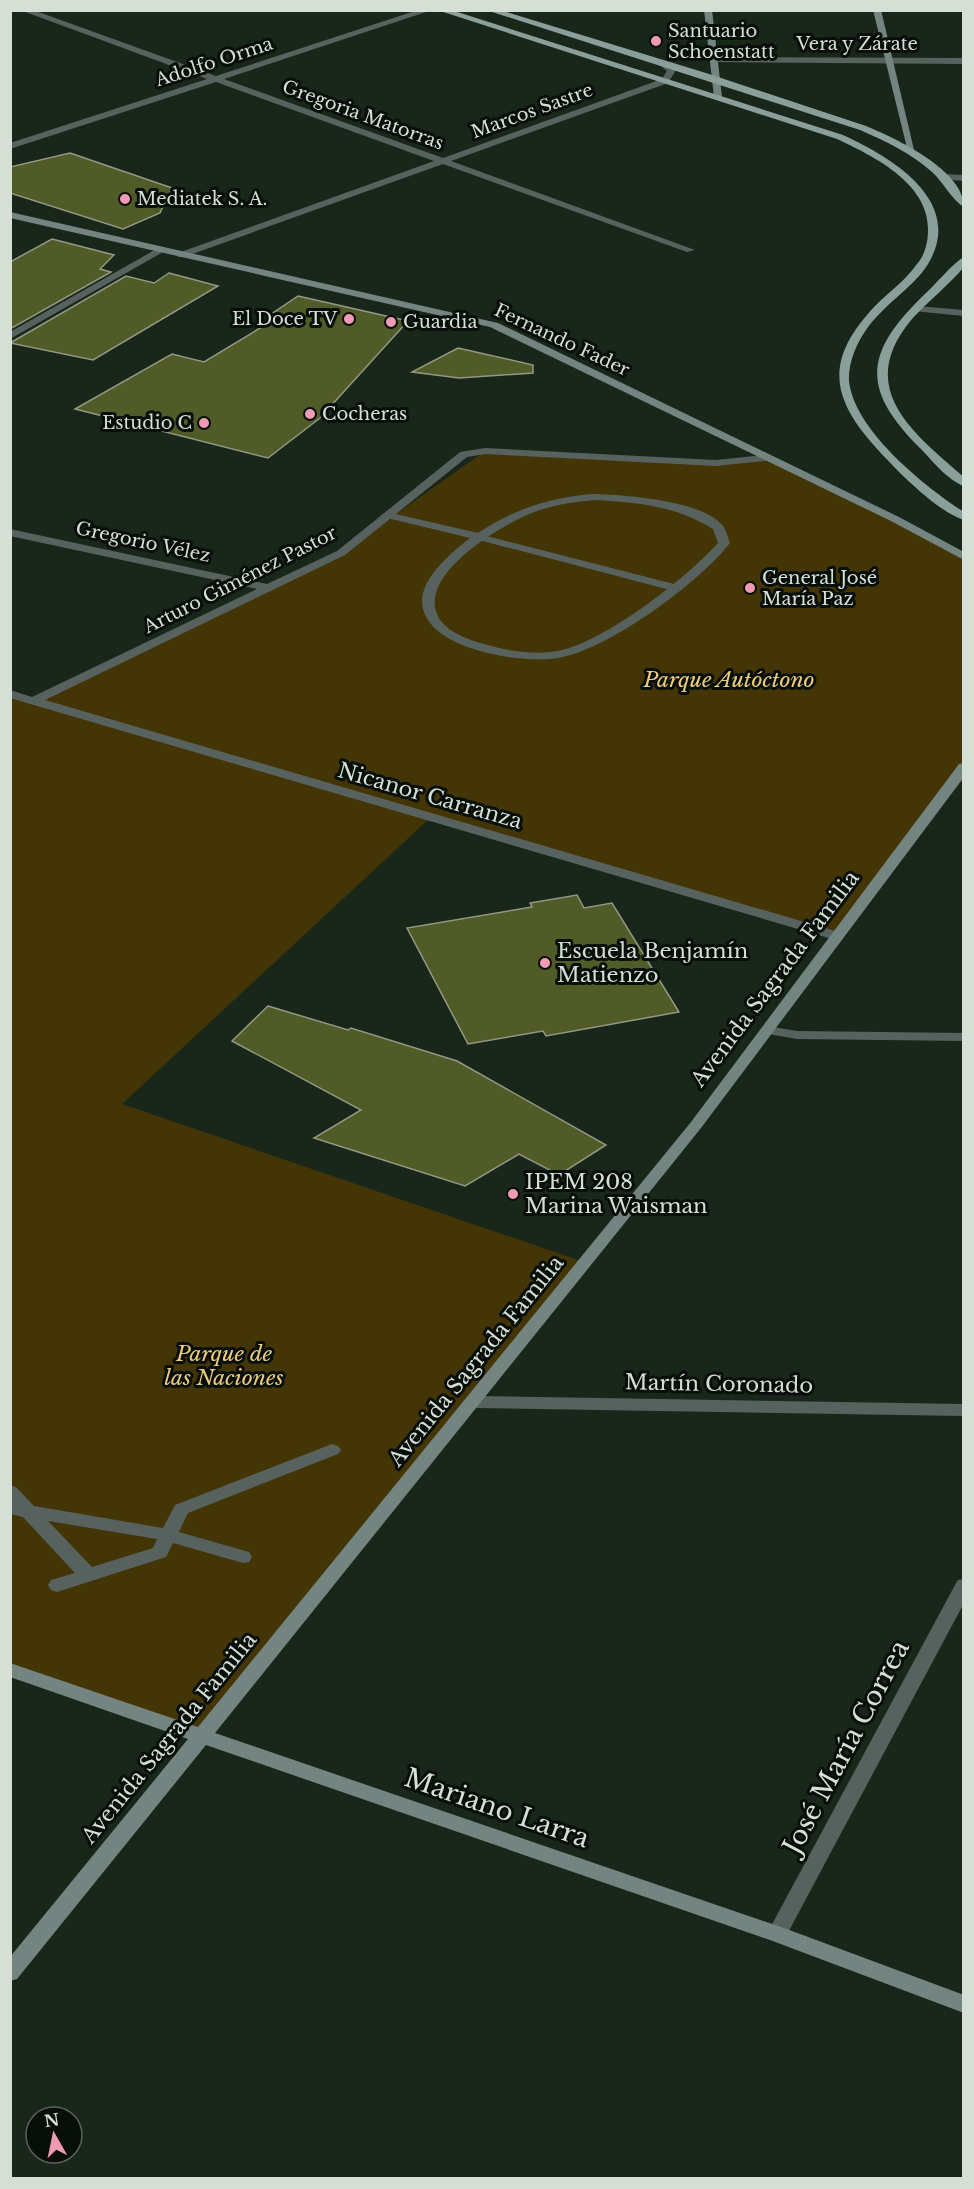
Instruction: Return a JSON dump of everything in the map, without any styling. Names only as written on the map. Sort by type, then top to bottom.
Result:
[{"type":"main road","points":[[441,10],[821,130],[859,145],[896,168],[914,185],[928,204],[935,231],[931,252],[923,264],[863,327],[850,350],[845,367],[844,383],[855,412],[899,466],[963,517]]},
{"type":"main road","points":[[490,10],[716,79],[858,127],[912,152],[943,177],[963,204]]},
{"type":"main road","points":[[708,10],[718,97]]},
{"type":"main road","points":[[877,10],[912,152]]},
{"type":"main road","name":"Fernando Fader","points":[[10,215],[494,325],[895,519],[963,557]]},
{"type":"main road","points":[[963,260],[901,327],[882,369],[881,382],[885,396],[894,412],[924,447],[963,483]]},
{"type":"main road","points":[[952,510],[963,525]]},
{"type":"main road","points":[[895,519],[963,547]]},
{"type":"main road","name":"Avenida Sagrada Familia","points":[[10,1973],[696,1125],[963,767]]},
{"type":"main road","name":"Mariano Larra","points":[[10,1670],[203,1734],[777,1934],[963,2004]]},
{"type":"street","name":"Gregoria Matorras","points":[[24,10],[690,250]]},
{"type":"street","name":"Adolfo Orma","points":[[10,147],[428,10]]},
{"type":"street","name":"Vera y Zárate","points":[[715,60],[963,61]]},
{"type":"street","points":[[660,62],[672,70],[665,81]]},
{"type":"street","name":"Marcos Sastre","points":[[181,255],[665,81]]},
{"type":"street","points":[[943,177],[963,178]]},
{"type":"street","points":[[10,336],[160,250]]},
{"type":"street","points":[[916,309],[963,313]]},
{"type":"street","name":"Arturo Giménez Pastor","points":[[35,700],[341,553],[464,454],[474,451],[717,463],[765,458]]},
{"type":"street","points":[[617,498],[668,504],[706,518],[718,526],[724,543],[701,568],[674,587],[588,645],[567,653],[536,656],[511,654],[476,646],[451,635],[438,625],[430,614],[427,601],[437,577],[452,559],[479,537],[518,514],[567,499],[617,498]]},
{"type":"street","points":[[387,515],[674,587]]},
{"type":"street","name":"Gregorio Vélez","points":[[10,532],[268,588]]},
{"type":"street","name":"Nicanor Carranza","points":[[10,694],[837,936]]},
{"type":"street","points":[[767,1030],[797,1035],[963,1037]]},
{"type":"street","name":"Martín Coronado","points":[[474,1402],[963,1410]]},
{"type":"street","points":[[57,1586],[160,1552],[181,1509],[332,1450]]},
{"type":"street","points":[[10,1491],[88,1575]]},
{"type":"street","points":[[10,1508],[169,1535],[243,1557]]},
{"type":"street","name":"José María Correa","points":[[777,1934],[963,1585]]},
{"type":"green space","points":[[485,451],[716,463],[765,458],[895,519],[963,558],[963,767],[837,936],[430,818],[122,1104],[587,1263],[203,1734],[11,1668],[11,694],[35,700],[341,553]]},
{"type":"building","points":[[70,153],[172,188],[160,213],[123,229],[10,193],[10,167]]},
{"type":"building","points":[[52,239],[114,255],[100,269],[111,272],[10,329],[10,262]]},
{"type":"building","points":[[169,273],[218,286],[93,360],[10,343],[126,276],[154,283]]},
{"type":"building","points":[[298,296],[408,321],[320,418],[268,458],[75,409],[172,354],[204,362],[275,319],[267,317]]},
{"type":"building","points":[[458,348],[533,365],[533,373],[459,378],[412,372]]},
{"type":"building","points":[[577,895],[584,908],[612,903],[679,1012],[546,1036],[543,1031],[468,1044],[407,928],[532,907],[530,903]]},
{"type":"building","points":[[268,1006],[348,1030],[351,1028],[457,1061],[606,1145],[559,1175],[519,1154],[465,1186],[314,1138],[361,1110],[232,1041]]},
{"type":"place","name":"Santuario Schoenstatt","points":[[656,41]]},
{"type":"place","name":"Mediatek S. A.","points":[[125,199]]},
{"type":"place","name":"El Doce TV","points":[[349,319]]},
{"type":"place","name":"Guardia","points":[[391,322]]},
{"type":"place","name":"Cocheras","points":[[310,414]]},
{"type":"place","name":"Estudio C","points":[[204,423]]},
{"type":"place","name":"General José María Paz","points":[[750,588]]},
{"type":"place","name":"Escuela Benjamín Matienzo","points":[[545,963]]},
{"type":"place","name":"IPEM 208 Marina Waisman","points":[[513,1194]]},
{"type":"park label","name":"Parque Autóctono","points":[[729,680]]},
{"type":"park label","name":"Parque de las Naciones","points":[[224,1366]]}]
